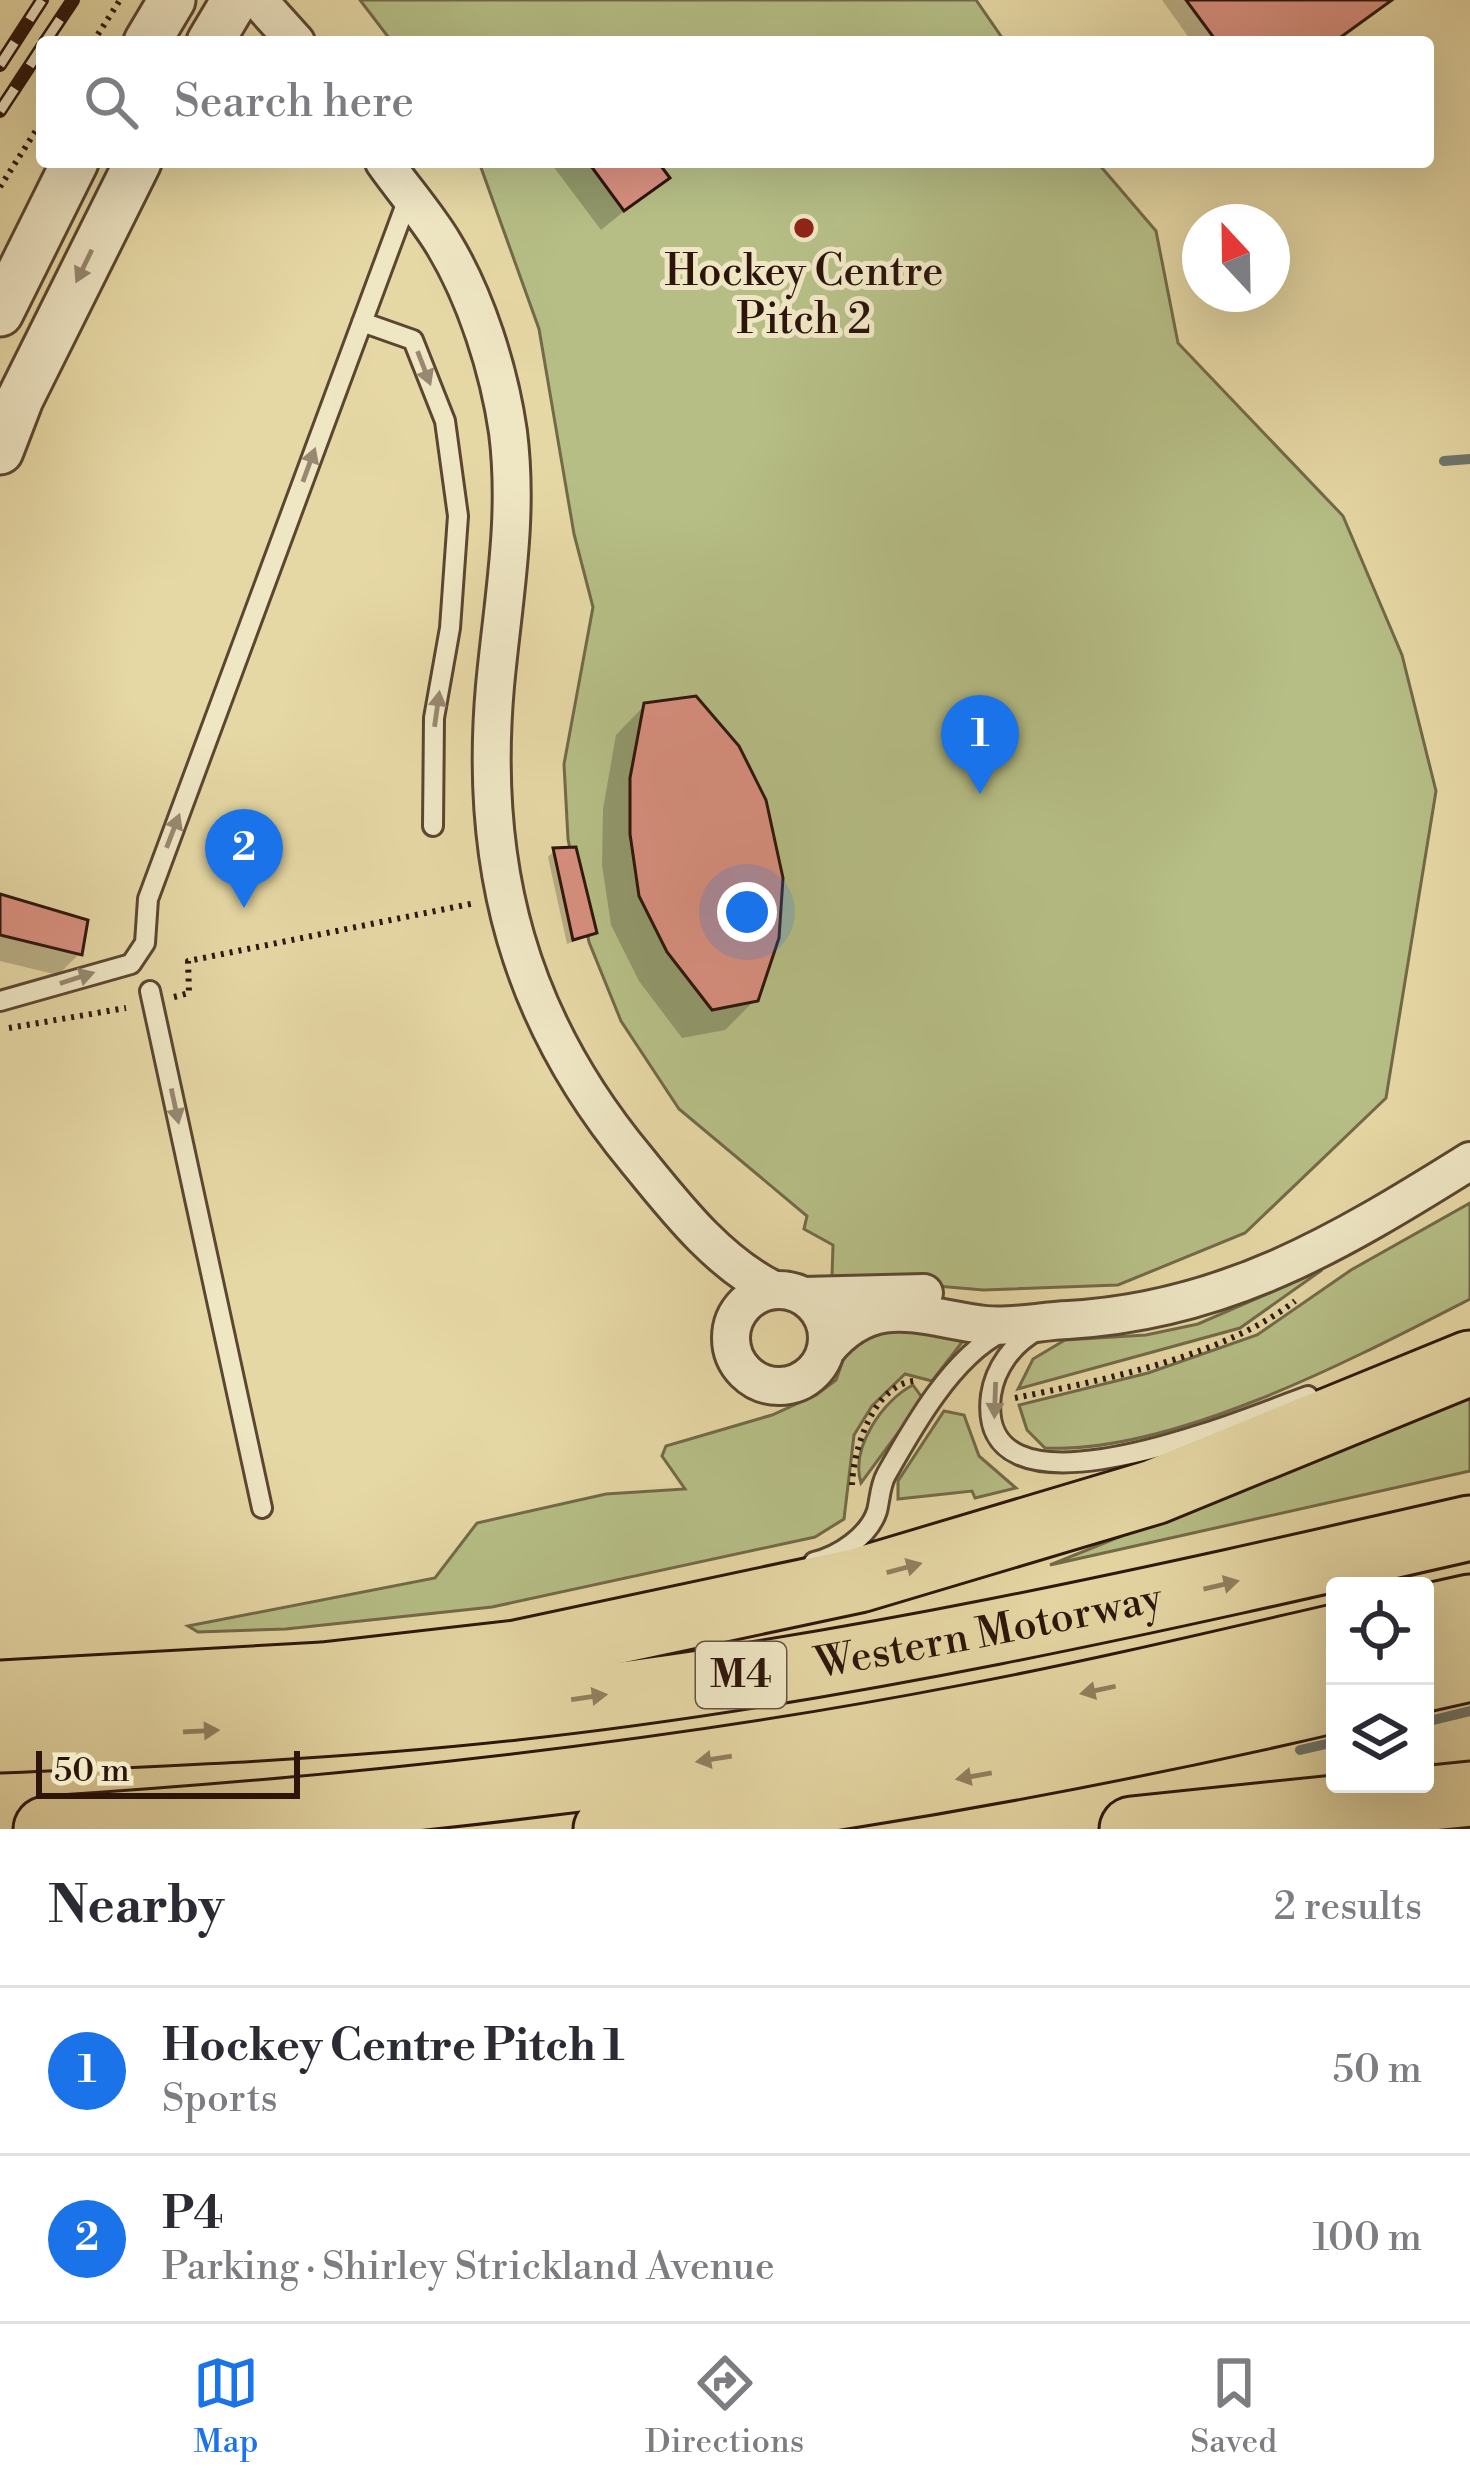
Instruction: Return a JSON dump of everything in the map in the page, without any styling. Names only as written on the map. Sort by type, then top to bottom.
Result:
[{"type":"highway","points":[[0,1693],[302,1677],[516,1652],[859,1580],[1154,1492],[1456,1356]]},
{"type":"highway","name":"Western Motorway","points":[[0,1740],[288,1728],[518,1707],[710,1680],[1162,1598],[1470,1528]]},
{"type":"highway","points":[[1434,1615],[1470,1607]]},
{"type":"highway","name":"Western Motorway","points":[[46,1829],[390,1801],[652,1769],[968,1718],[1326,1639]]},
{"type":"highway","points":[[1434,1677],[1470,1669]]},
{"type":"highway","points":[[606,1829],[869,1795],[1326,1702]]},
{"type":"highway","points":[[1132,1829],[1470,1794]]},
{"type":"street","points":[[150,36],[172,0]]},
{"type":"street","points":[[214,36],[235,0]]},
{"type":"street","points":[[258,0],[291,36]]},
{"type":"street","points":[[0,313],[72,168]]},
{"type":"street","points":[[0,451],[20,399],[135,168]]},
{"type":"street","points":[[388,168],[444,244],[480,324],[508,430],[513,547],[495,685],[490,802],[502,897],[534,998],[580,1085],[660,1189],[733,1264],[748,1286],[824,1319],[826,1350]]},
{"type":"street","points":[[985,1325],[951,1301],[922,1293],[774,1296],[735,1319],[732,1347],[756,1380],[769,1385],[796,1383],[819,1364],[850,1325],[884,1314],[936,1314],[985,1325],[1152,1312],[1233,1290],[1358,1228],[1470,1161]]},
{"type":"lane","points":[[0,1001],[131,964],[145,944],[148,899],[409,196]]},
{"type":"lane","points":[[362,322],[413,340],[445,421],[458,516],[450,628],[434,718],[433,826]]},
{"type":"lane","points":[[150,992],[262,1508]]},
{"type":"lane","points":[[1047,1321],[1020,1341],[1002,1365],[992,1393],[1001,1436],[1040,1463],[1068,1466],[1114,1457],[1330,1388]]},
{"type":"lane","points":[[801,1565],[823,1560],[862,1536],[874,1519],[883,1480],[963,1361],[988,1339],[1047,1321]]},
{"type":"lane","points":[[1456,1356],[1470,1344]]},
{"type":"lane","points":[[0,1682],[133,1664]]},
{"type":"path","points":[[97,36],[120,0]]},
{"type":"path","points":[[0,187],[36,131]]},
{"type":"path","points":[[189,994],[188,961],[502,897]]},
{"type":"path","points":[[0,1028],[118,1010]]},
{"type":"green space","points":[[360,0],[976,0],[1001,36],[387,36]]},
{"type":"green space","points":[[481,168],[1102,168],[1156,231],[1178,343],[1343,516],[1402,655],[1436,791],[1386,1098],[1245,1233],[1118,1285],[983,1290],[832,1277],[833,1245],[804,1229],[807,1216],[679,1109],[621,1021],[589,942],[568,839],[564,764],[593,607],[574,534],[539,329]]},
{"type":"green space","points":[[1470,1203],[1470,1299],[1320,1373],[1206,1419],[1096,1446],[1045,1448],[1027,1430],[1019,1405],[1148,1373],[1257,1335],[1351,1270]]},
{"type":"green space","points":[[1322,1270],[1240,1328],[1018,1389],[1033,1359],[1065,1340],[1146,1335],[1198,1324]]},
{"type":"green space","points":[[874,1329],[955,1331],[963,1341],[932,1381],[905,1374],[872,1406],[854,1435],[844,1519],[815,1537],[492,1607],[286,1629],[198,1632],[188,1626],[435,1578],[477,1523],[606,1494],[685,1489],[662,1456],[666,1446],[772,1415],[816,1395],[836,1380],[848,1346]]},
{"type":"green space","points":[[913,1385],[923,1399],[861,1483],[860,1455],[872,1426]]},
{"type":"green space","points":[[1470,1395],[1470,1471],[1050,1565]]},
{"type":"green space","points":[[944,1411],[964,1415],[979,1456],[1016,1488],[975,1498],[972,1491],[898,1499],[898,1481]]},
{"type":"building","points":[[1186,0],[1392,0],[1342,36],[1213,36]]},
{"type":"building","points":[[592,168],[662,168],[670,178],[624,211]]},
{"type":"building","points":[[696,696],[739,746],[766,800],[783,878],[779,938],[758,1001],[712,1010],[667,952],[639,896],[630,834],[630,778],[644,703]]},
{"type":"building","points":[[576,847],[597,933],[573,940],[553,848]]},
{"type":"building","points":[[0,894],[88,920],[82,955],[0,935]]},
{"type":"waterway","points":[[1444,461],[1470,459]]},
{"type":"waterway","points":[[1434,1720],[1470,1711]]},
{"type":"waterway","points":[[1300,1750],[1326,1744]]},
{"type":"railway","points":[[0,65],[42,0]]},
{"type":"railway","points":[[49,36],[73,0]]},
{"type":"railway","points":[[0,111],[36,56]]},
{"type":"place","name":"Hockey Centre Pitch 2","points":[[804,228]]},
{"type":"place","name":"Hockey Centre Pitch 1","points":[[980,794]]},
{"type":"place","name":"P4","points":[[244,908]]}]
